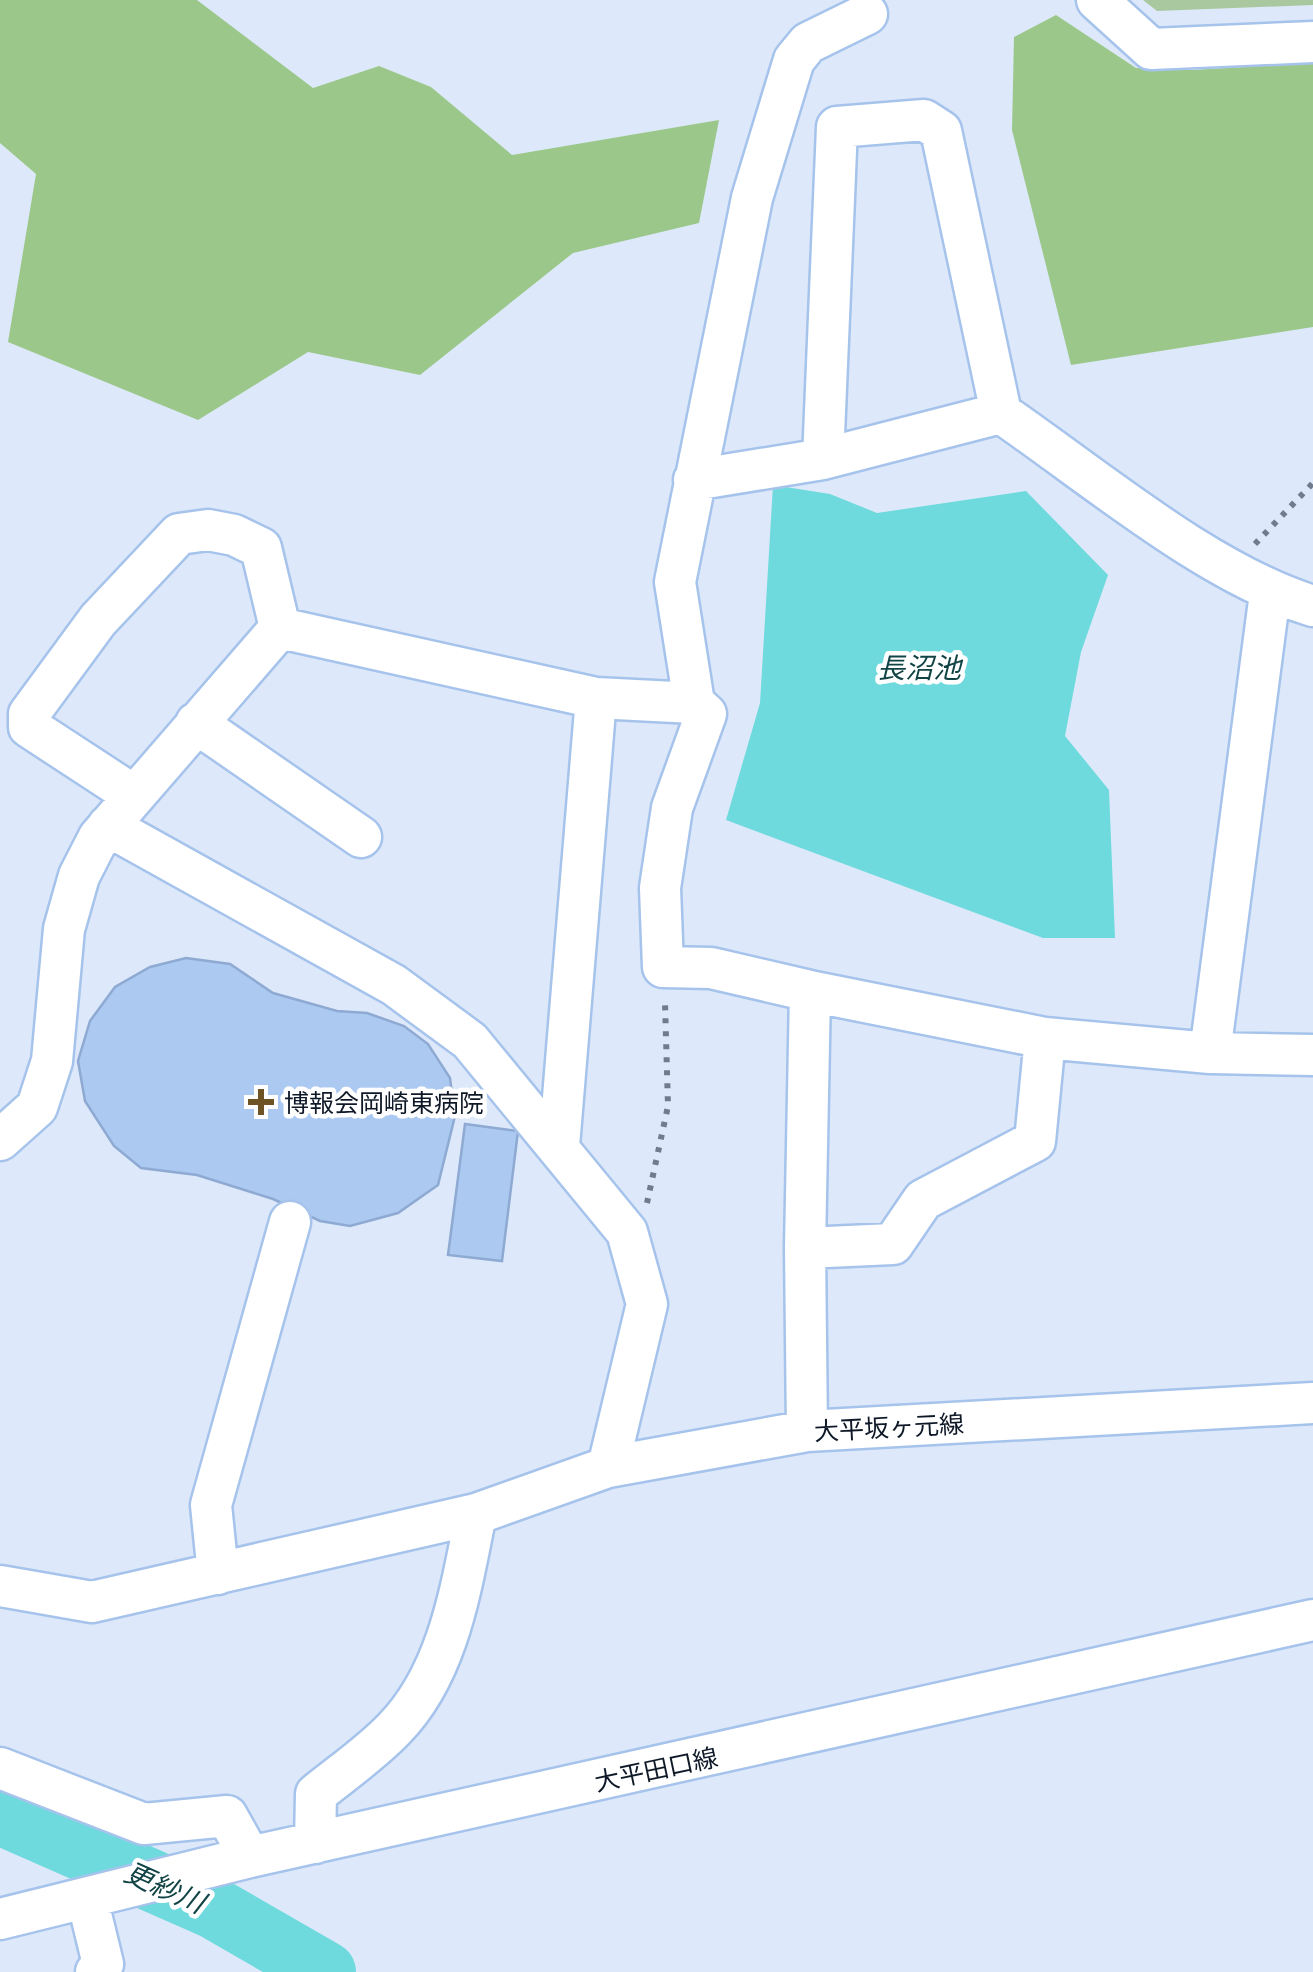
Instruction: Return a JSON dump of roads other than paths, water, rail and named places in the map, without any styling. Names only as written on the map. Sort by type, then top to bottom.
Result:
[{"type":"street","points":[[1097,0],[1151,49],[1313,42]]},
{"type":"street","points":[[867,14],[808,43],[794,60],[752,198],[675,582],[694,703],[706,714],[672,808],[660,888],[663,967],[711,968],[1044,1038],[1210,1054],[1313,1055]]},
{"type":"street","points":[[824,459],[837,126],[924,120],[941,131],[1002,413],[1229,570],[1270,593],[1313,606]]},
{"type":"street","points":[[694,480],[824,459],[1002,413]]},
{"type":"street","points":[[133,794],[29,727],[29,714],[98,620],[179,534],[208,530],[234,535],[261,548],[280,628]]},
{"type":"street","points":[[1210,1054],[1270,593]]},
{"type":"street","points":[[280,628],[596,698],[694,703]]},
{"type":"street","points":[[0,1140],[36,1107],[52,1061],[64,929],[80,876],[108,826],[133,794],[280,628]]},
{"type":"street","points":[[559,1146],[596,698]]},
{"type":"street","points":[[196,723],[360,837]]},
{"type":"street","points":[[108,826],[394,986],[470,1042],[627,1232],[647,1304],[608,1467]]},
{"type":"street","points":[[807,1432],[804,1248],[810,991]]},
{"type":"street","points":[[804,1248],[892,1244],[923,1200],[1035,1141],[1044,1038]]},
{"type":"street","points":[[218,1574],[211,1505],[290,1222]]},
{"type":"street","name":"大平坂ヶ元線","points":[[0,1586],[92,1602],[476,1514],[608,1467],[807,1432],[1313,1403]]},
{"type":"street","points":[[315,1844],[316,1794],[396,1728],[431,1674],[455,1614],[476,1514]]},
{"type":"street","name":"大平田口線","points":[[0,1919],[235,1862],[1313,1620]]},
{"type":"street","points":[[0,1768],[144,1824],[226,1816],[235,1862]]},
{"type":"street","points":[[87,1898],[103,1964],[96,1972]]},
{"type":"water","name":"長沼池","points":[[773,485],[830,494],[877,513],[1026,491],[1108,575],[1081,652],[1065,736],[1109,790],[1115,938],[1043,938],[726,820],[760,703]]},
{"type":"waterway","name":"更紗川","points":[[0,1814],[212,1907],[325,1972]]},
{"type":"place","name":"博報会岡崎東病院","points":[[261,1102]]}]
